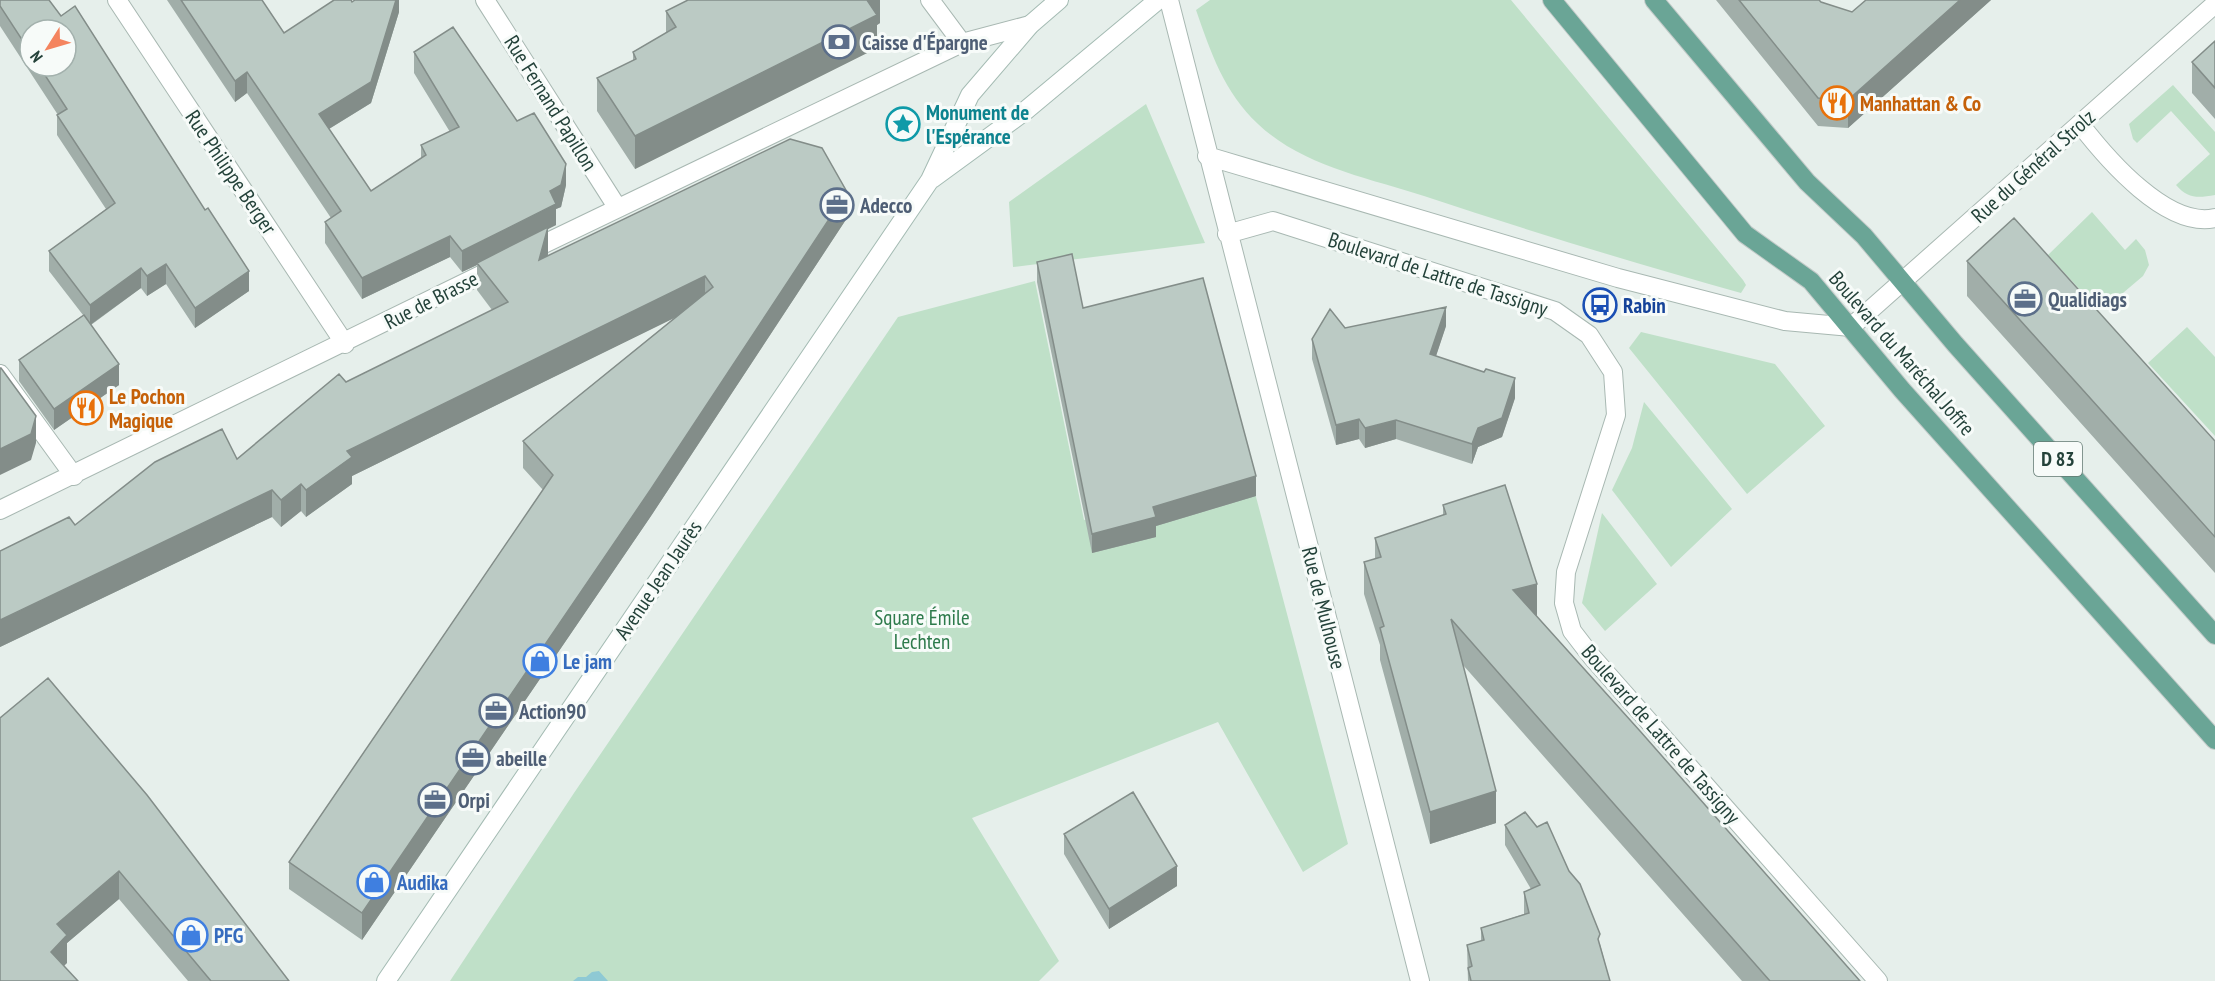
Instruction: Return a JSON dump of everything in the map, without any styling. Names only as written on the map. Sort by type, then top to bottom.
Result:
[{"type":"main road","name":"Boulevard du Maréchal Joffre","points":[[1552,0],[1745,234],[1811,281],[1910,399],[2215,741]]},
{"type":"main road","name":"D 83","points":[[1654,0],[1806,182],[1864,236],[2215,635]]},
{"type":"street","name":"Rue Philippe Berger","points":[[117,0],[345,344]]},
{"type":"street","name":"Rue Fernand Papillon","points":[[485,0],[617,207]]},
{"type":"street","points":[[930,0],[962,44]]},
{"type":"street","points":[[930,180],[970,95],[1030,25],[1059,0]]},
{"type":"street","points":[[930,180],[1024,111],[1158,0]]},
{"type":"street","name":"Rue de Mulhouse","points":[[1168,0],[1420,981]]},
{"type":"street","name":"Rue du Général Strolz","points":[[1851,327],[2215,4]]},
{"type":"street","name":"Rue de Brasse","points":[[0,510],[345,344],[617,207],[962,44],[1030,25]]},
{"type":"street","points":[[2080,124],[2144,195],[2200,222],[2215,218]]},
{"type":"street","points":[[1207,156],[1371,203],[1532,254],[1653,287],[1785,321],[1851,327]]},
{"type":"street","name":"Avenue Jean Jaurès","points":[[386,981],[930,180]]},
{"type":"street","name":"Boulevard de Lattre de Tassigny","points":[[1227,234],[1273,221],[1555,311],[1589,335],[1613,372],[1616,416],[1566,572],[1564,603],[1572,631],[1592,657],[1878,981]]},
{"type":"street","points":[[0,374],[74,476]]},
{"type":"green space","points":[[1210,0],[1511,0],[1746,285],[1741,293],[1621,258],[1358,176],[1295,150],[1258,124],[1246,112],[1227,85],[1213,57],[1196,10]]},
{"type":"green space","points":[[2173,85],[2215,132],[2215,195],[2203,197],[2189,195],[2176,185],[2210,154],[2171,111],[2137,143],[2133,139],[2129,124]]},
{"type":"green space","points":[[1146,104],[1205,243],[1013,267],[1009,202]]},
{"type":"green space","points":[[2092,212],[2125,250],[2136,239],[2145,250],[2149,265],[2143,276],[2110,304],[2095,306],[2048,255]]},
{"type":"green space","name":"Square Émile Lechten","points":[[1035,281],[1084,520],[1200,491],[1206,511],[1254,496],[1251,478],[1348,844],[1303,872],[1218,722],[972,818],[1059,961],[1039,981],[450,981],[574,793],[898,317]]},
{"type":"green space","points":[[2187,327],[2215,357],[2215,436],[2148,363]]},
{"type":"green space","points":[[1641,332],[1775,364],[1825,426],[1747,494],[1629,348]]},
{"type":"green space","points":[[1644,402],[1732,509],[1671,567],[1612,490],[1632,448]]},
{"type":"green space","points":[[1602,513],[1657,584],[1605,631],[1582,603]]},
{"type":"water","points":[[599,971],[608,981],[573,981],[578,977],[586,977],[592,972]]},
{"type":"building","points":[[0,0],[49,0],[61,16],[75,6],[205,210],[208,208],[249,271],[195,308],[166,264],[147,276],[141,268],[90,305],[49,251],[115,203],[57,115],[67,109],[47,78],[78,78],[78,18],[18,18],[18,34],[0,6]]},
{"type":"building","points":[[181,0],[262,0],[284,33],[334,0],[351,0],[352,2],[355,0],[396,0],[371,82],[319,114],[371,191],[426,155],[421,145],[459,127],[414,52],[453,27],[517,121],[534,113],[566,164],[561,185],[550,191],[556,204],[462,251],[450,236],[362,278],[325,222],[341,211],[247,72],[235,81]]},
{"type":"building","points":[[688,0],[867,0],[877,15],[635,136],[597,78],[636,59],[633,52],[676,27],[666,11]]},
{"type":"building","points":[[1739,0],[1819,0],[1852,12],[1866,0],[1960,0],[1848,100],[1818,98]]},
{"type":"building","points":[[2215,41],[2215,88],[2192,62]]},
{"type":"building","points":[[790,139],[822,148],[847,192],[651,489],[362,913],[289,862],[553,475],[523,441],[713,287],[705,276],[347,451],[352,457],[306,490],[301,484],[281,500],[272,490],[0,620],[0,551],[69,517],[75,525],[155,462],[222,429],[237,459],[339,374],[346,382],[508,302],[477,263],[548,227],[539,260]]},
{"type":"building","points":[[2014,218],[2215,441],[2215,537],[1967,261]]},
{"type":"building","points":[[1072,254],[1083,308],[1203,278],[1256,476],[1153,507],[1156,517],[1092,534],[1037,262]]},
{"type":"building","points":[[1446,307],[1430,354],[1484,372],[1486,369],[1515,378],[1502,418],[1478,428],[1472,444],[1396,420],[1365,428],[1359,419],[1336,425],[1312,339],[1330,309],[1345,328]]},
{"type":"building","points":[[84,315],[119,364],[54,409],[19,360]]},
{"type":"building","points":[[0,368],[36,416],[31,434],[0,449]]},
{"type":"building","points":[[1505,485],[1537,584],[1513,590],[1860,981],[1770,981],[1451,619],[1496,791],[1430,812],[1380,628],[1384,626],[1364,562],[1381,557],[1375,538],[1446,514],[1443,505]]},
{"type":"building","points":[[48,678],[147,795],[289,981],[211,981],[119,871],[57,924],[67,935],[51,952],[78,981],[0,981],[0,718]]},
{"type":"building","points":[[1133,792],[1177,866],[1109,909],[1064,834]]},
{"type":"building","points":[[1525,812],[1537,827],[1547,822],[1569,871],[1580,884],[1600,934],[1598,939],[1610,981],[1471,981],[1468,968],[1472,966],[1467,945],[1484,940],[1481,928],[1529,913],[1524,892],[1540,885],[1505,825]]},
{"type":"place","name":"Caisse d'Épargne","points":[[839,42]]},
{"type":"place","name":"Manhattan & Co","points":[[1837,103]]},
{"type":"place","name":"Monument de l'Espérance","points":[[903,124]]},
{"type":"place","name":"Adecco","points":[[837,205]]},
{"type":"place","name":"Qualidiags","points":[[2025,299]]},
{"type":"place","name":"Rabin","points":[[1600,305]]},
{"type":"place","name":"Le Pochon Magique","points":[[86,408]]},
{"type":"place","name":"Le jam","points":[[540,661]]},
{"type":"place","name":"Action90","points":[[496,711]]},
{"type":"place","name":"abeille","points":[[473,758]]},
{"type":"place","name":"Orpi","points":[[435,800]]},
{"type":"place","name":"Audika","points":[[374,882]]},
{"type":"place","name":"PFG","points":[[191,935]]}]
